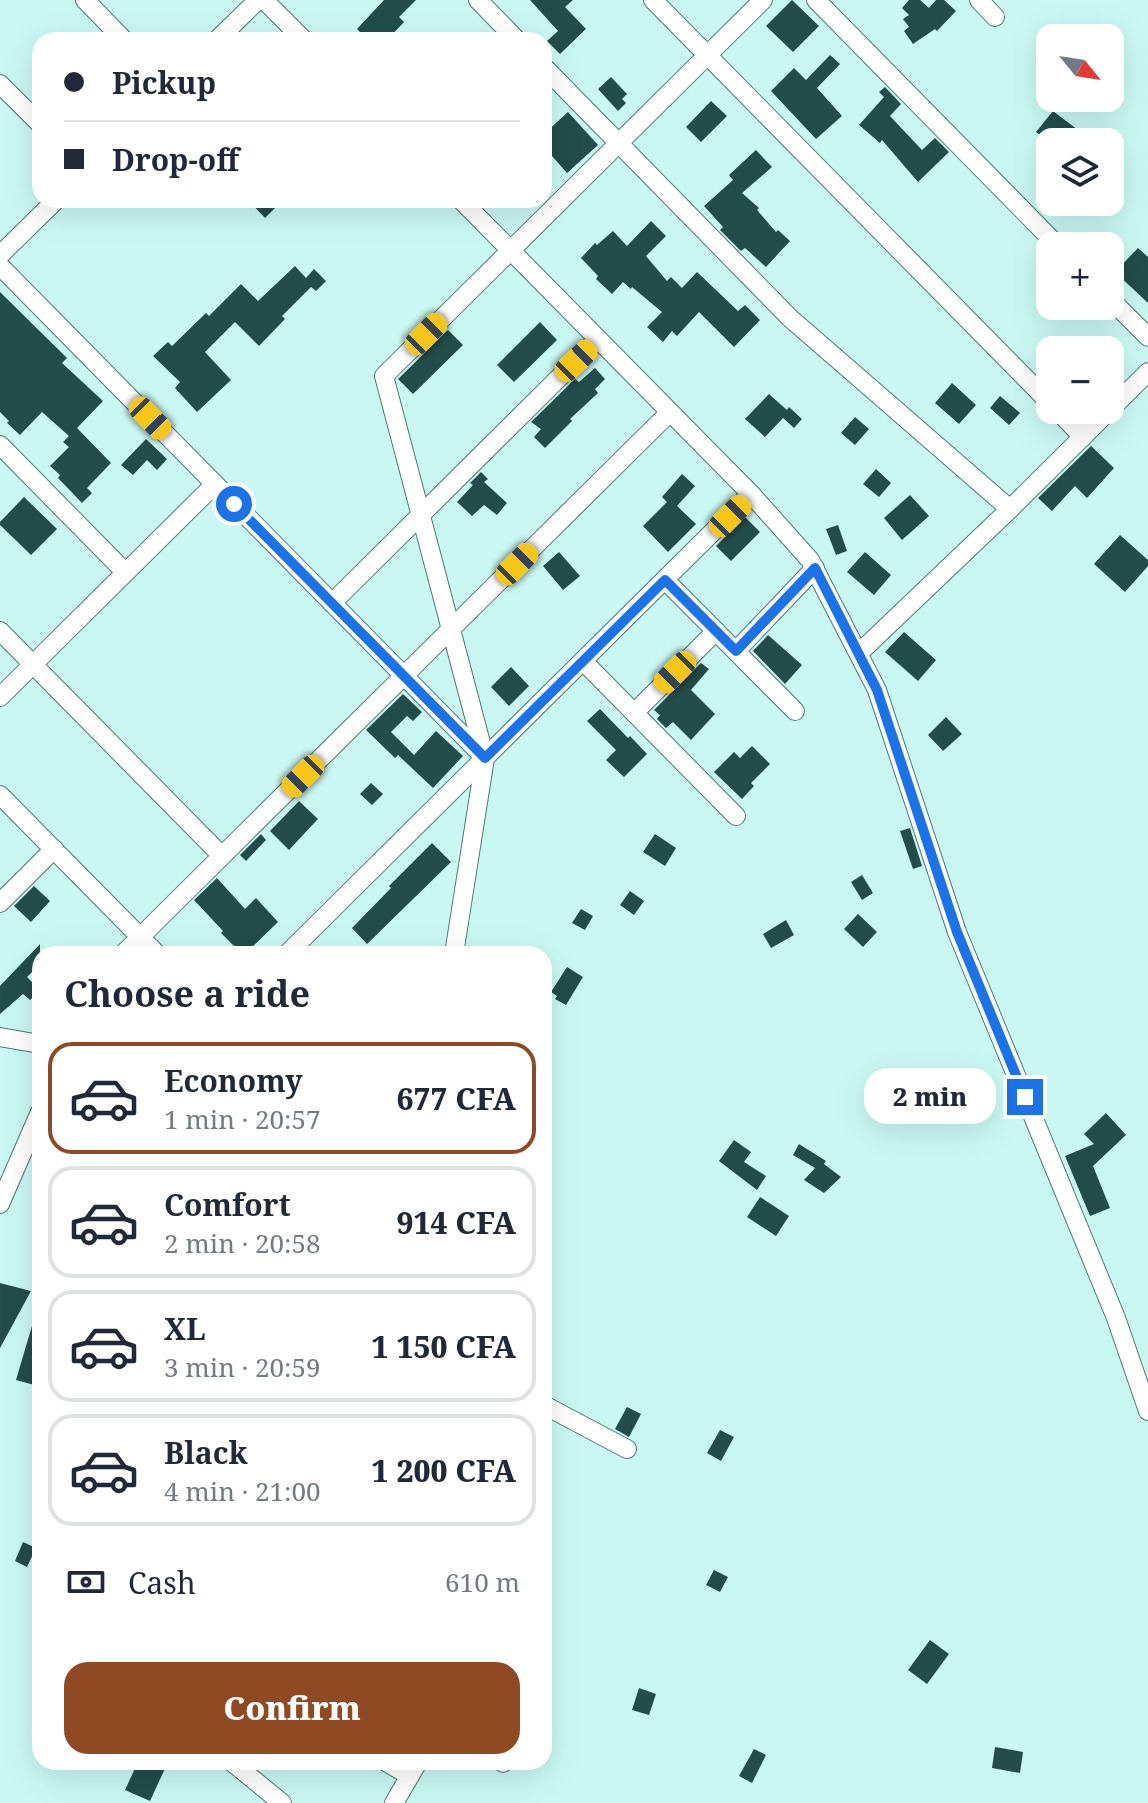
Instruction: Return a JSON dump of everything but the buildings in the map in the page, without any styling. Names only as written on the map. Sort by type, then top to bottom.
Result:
[{"type":"street","points":[[85,0],[116,32]]},
{"type":"street","points":[[225,32],[258,0]]},
{"type":"street","points":[[264,0],[296,32]]},
{"type":"street","points":[[478,0],[509,32]]},
{"type":"street","points":[[653,0],[1036,389]]},
{"type":"street","points":[[455,946],[485,758],[384,376],[763,0]]},
{"type":"street","points":[[816,0],[1044,232]]},
{"type":"street","points":[[979,0],[995,17]]},
{"type":"street","points":[[552,75],[790,318],[1010,509]]},
{"type":"street","points":[[0,84],[32,116]]},
{"type":"street","points":[[0,255],[48,208]]},
{"type":"street","points":[[469,208],[751,494],[815,568],[877,690],[957,932],[1116,1318],[1148,1411]]},
{"type":"street","points":[[0,266],[485,758]]},
{"type":"street","points":[[1124,313],[1148,337]]},
{"type":"street","points":[[332,603],[598,339]]},
{"type":"street","points":[[859,653],[1148,372]]},
{"type":"street","points":[[131,946],[670,412]]},
{"type":"street","points":[[1070,424],[1083,437]]},
{"type":"street","points":[[0,445],[125,572]]},
{"type":"street","points":[[0,697],[215,484]]},
{"type":"street","points":[[295,946],[751,494]]},
{"type":"street","points":[[736,651],[815,568]]},
{"type":"street","points":[[665,580],[795,711]]},
{"type":"street","points":[[0,631],[222,856]]},
{"type":"street","points":[[634,713],[716,631]]},
{"type":"street","points":[[583,661],[736,816]]},
{"type":"street","points":[[0,795],[149,946]]},
{"type":"street","points":[[0,903],[54,849]]},
{"type":"street","points":[[0,1037],[32,1040]]},
{"type":"street","points":[[0,1204],[32,1130]]},
{"type":"street","points":[[552,1409],[627,1449]]},
{"type":"street","points":[[242,1770],[282,1803]]},
{"type":"street","points":[[394,1803],[413,1770]]},
{"type":"route","points":[[234,504],[485,758],[665,580],[736,651],[815,568],[877,690],[957,932],[1025,1097]]}]
